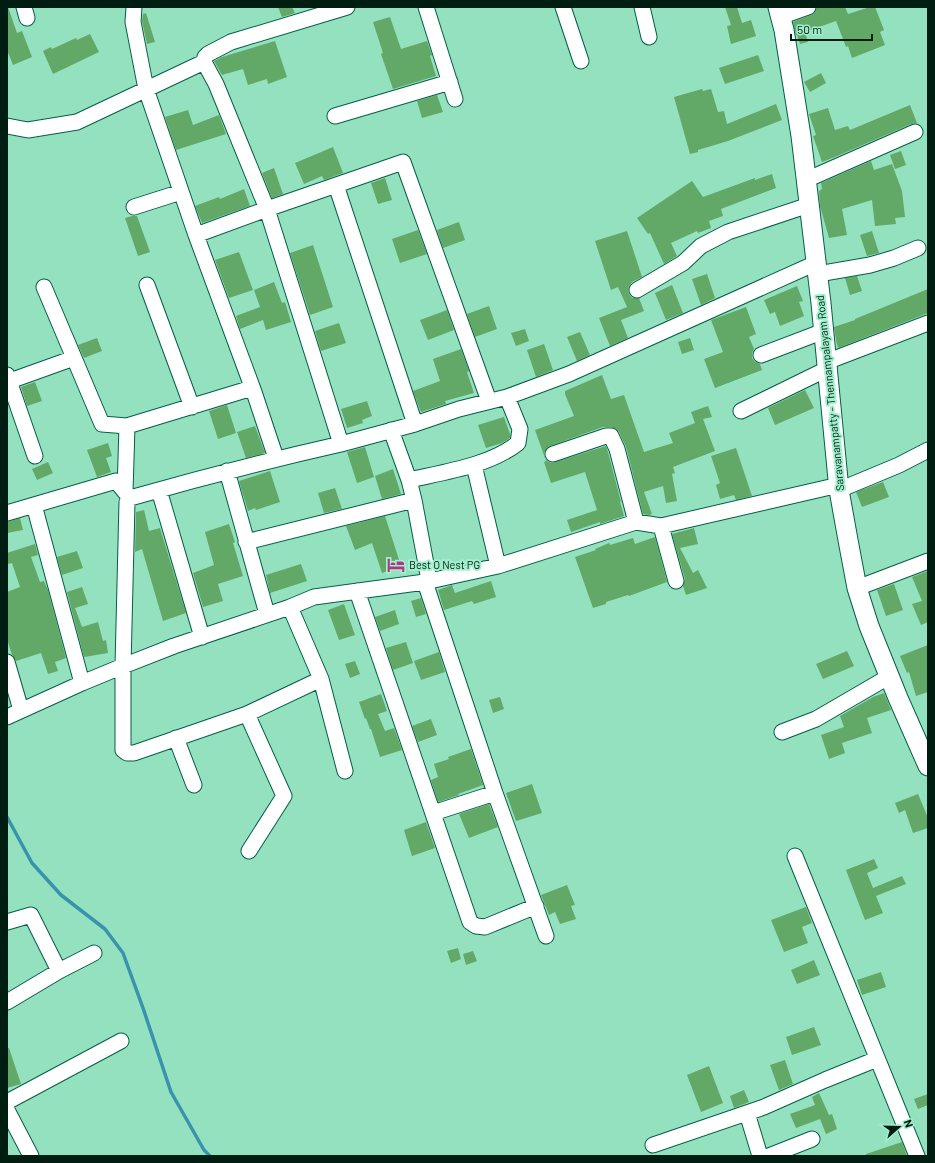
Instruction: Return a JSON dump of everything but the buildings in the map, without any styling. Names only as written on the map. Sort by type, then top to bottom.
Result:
[{"type":"main road","name":"Saravanampatty - Thennampalayam Road","points":[[779,12],[784,30],[800,128],[824,331],[839,487],[857,588],[869,626],[898,698],[928,766]]},
{"type":"street","points":[[134,7],[133,22],[146,89],[196,235],[276,458]]},
{"type":"street","points":[[7,126],[28,130],[77,122],[204,62],[208,54],[231,42],[347,7]]},
{"type":"street","points":[[426,7],[455,98]]},
{"type":"street","points":[[564,7],[581,61]]},
{"type":"street","points":[[642,7],[649,37]]},
{"type":"street","points":[[779,12],[808,7]]},
{"type":"street","points":[[204,62],[218,91],[267,209],[341,444]]},
{"type":"street","points":[[334,116],[450,82]]},
{"type":"street","points":[[806,180],[915,132]]},
{"type":"street","points":[[196,235],[403,162],[489,401]]},
{"type":"street","points":[[336,185],[416,424]]},
{"type":"street","points":[[134,207],[181,192]]},
{"type":"street","points":[[637,290],[683,263],[701,246],[728,232],[809,205]]},
{"type":"street","points":[[128,495],[160,490],[276,458],[341,444],[416,424],[459,409],[507,396],[569,374],[817,269],[870,265],[894,258],[918,248]]},
{"type":"street","points":[[147,284],[192,407]]},
{"type":"street","points":[[44,288],[102,424],[127,426],[252,388]]},
{"type":"street","points":[[741,411],[827,366],[928,323]]},
{"type":"street","points":[[761,355],[824,331]]},
{"type":"street","points":[[35,456],[8,379],[74,358]]},
{"type":"street","points":[[409,480],[474,465],[508,452],[518,443],[520,429],[507,396]]},
{"type":"street","points":[[127,426],[128,495],[123,666],[123,750],[127,753],[134,753],[246,714],[321,679]]},
{"type":"street","points":[[391,430],[409,480],[414,500],[427,581],[496,793],[546,936]]},
{"type":"street","points":[[553,454],[606,436],[610,436],[617,449],[636,522]]},
{"type":"street","points":[[7,662],[14,713],[123,666],[266,614],[290,607],[314,597],[427,581],[498,566],[636,522],[662,526],[839,487],[899,465],[928,450]]},
{"type":"street","points":[[474,465],[498,566]]},
{"type":"street","points":[[227,471],[266,614]]},
{"type":"street","points":[[7,513],[116,481],[128,495]]},
{"type":"street","points":[[160,490],[202,637]]},
{"type":"street","points":[[246,542],[414,500]]},
{"type":"street","points":[[34,505],[82,683]]},
{"type":"street","points":[[662,526],[676,581]]},
{"type":"street","points":[[857,588],[928,561]]},
{"type":"street","points":[[357,591],[470,922],[476,926],[485,927],[536,906]]},
{"type":"street","points":[[290,607],[321,679],[345,771]]},
{"type":"street","points":[[782,732],[816,719],[890,676]]},
{"type":"street","points":[[246,714],[284,796],[249,851]]},
{"type":"street","points":[[176,738],[194,785]]},
{"type":"street","points":[[433,813],[496,793]]},
{"type":"street","points":[[795,856],[917,1156]]},
{"type":"street","points":[[7,922],[31,915],[59,971]]},
{"type":"street","points":[[7,1002],[59,971],[94,953]]},
{"type":"street","points":[[7,1102],[121,1041]]},
{"type":"street","points":[[653,1146],[764,1107],[877,1059]]},
{"type":"street","points":[[7,1110],[31,1156]]},
{"type":"street","points":[[747,1113],[760,1156]]},
{"type":"street","points":[[769,1156],[812,1139]]},
{"type":"waterway","points":[[7,817],[32,863],[61,895],[105,929],[123,953],[171,1092],[204,1150],[210,1156]]},
{"type":"place","name":"Best O Nest PG","points":[[396,565]]}]
